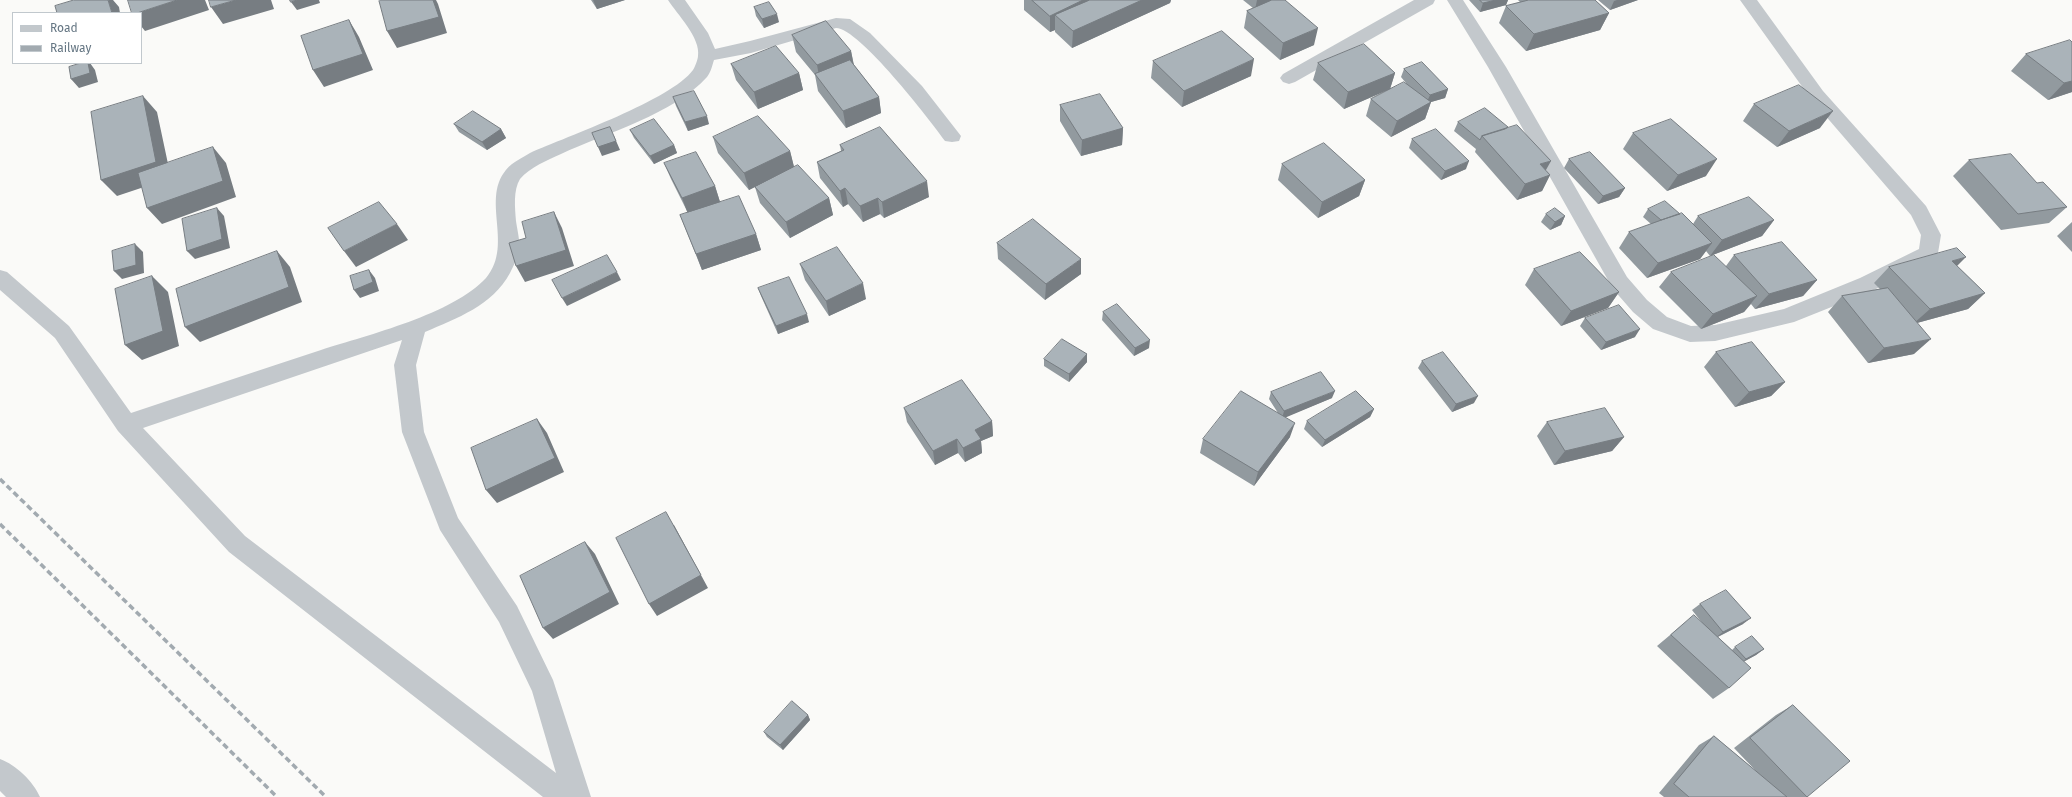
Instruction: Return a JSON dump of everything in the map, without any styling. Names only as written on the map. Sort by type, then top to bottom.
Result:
[{"type":"street","points":[[126,424],[416,327],[442,316],[471,300],[493,282],[505,262],[509,248],[505,205],[507,185],[518,169],[542,154],[668,100],[688,85],[705,67],[707,56],[705,42],[676,0]]},
{"type":"street","points":[[1290,78],[1427,0]]},
{"type":"street","points":[[1455,0],[1497,67],[1620,283],[1640,306],[1660,323],[1690,334],[1715,333],[1787,316],[1867,284],[1928,253],[1931,235],[1919,211],[1817,95],[1748,0]]},
{"type":"street","points":[[707,56],[752,47],[836,23],[844,23],[864,37],[916,90],[952,136]]},
{"type":"street","points":[[0,278],[62,332],[126,424],[237,544],[564,797]]},
{"type":"street","points":[[416,327],[405,365],[414,432],[448,523],[508,614],[544,689],[578,797]]},
{"type":"street","points":[[0,772],[26,797]]},
{"type":"building","points":[[74,0],[108,0],[112,12],[57,12],[55,6]]},
{"type":"building","points":[[128,0],[177,0],[140,12],[132,12]]},
{"type":"building","points":[[209,0],[236,0],[211,7]]},
{"type":"building","points":[[380,0],[433,0],[439,17],[387,31]]},
{"type":"building","points":[[1032,0],[1083,0],[1050,16]]},
{"type":"building","points":[[1090,0],[1142,0],[1073,31],[1055,15]]},
{"type":"building","points":[[1272,0],[1285,0],[1318,28],[1283,43],[1247,11]]},
{"type":"building","points":[[1480,0],[1496,0],[1483,3]]},
{"type":"building","points":[[1529,0],[1595,0],[1609,13],[1534,34],[1506,6]]},
{"type":"building","points":[[769,2],[777,14],[762,19],[754,7]]},
{"type":"building","points":[[349,20],[363,54],[313,70],[301,36]]},
{"type":"building","points":[[826,21],[851,51],[817,65],[792,35]]},
{"type":"building","points":[[1222,31],[1254,59],[1184,91],[1153,61]]},
{"type":"building","points":[[2070,40],[2072,42],[2072,81],[2064,83],[2026,54]]},
{"type":"building","points":[[1364,44],[1395,73],[1348,92],[1318,63]]},
{"type":"building","points":[[776,46],[799,73],[754,92],[731,64]]},
{"type":"building","points":[[850,60],[879,97],[843,111],[815,74]]},
{"type":"building","points":[[1422,62],[1448,89],[1430,95],[1404,69]]},
{"type":"building","points":[[78,64],[88,64],[90,73],[71,79],[69,67]]},
{"type":"building","points":[[1404,82],[1431,102],[1397,121],[1371,99]]},
{"type":"building","points":[[1799,85],[1833,111],[1789,131],[1754,104]]},
{"type":"building","points":[[694,91],[707,116],[685,122],[673,97]]},
{"type":"building","points":[[1100,94],[1123,128],[1082,140],[1060,105]]},
{"type":"building","points":[[143,96],[156,162],[101,180],[91,112]]},
{"type":"building","points":[[1485,108],[1508,127],[1482,136],[1480,140],[1458,122]]},
{"type":"building","points":[[473,111],[501,129],[482,142],[454,124]]},
{"type":"building","points":[[758,116],[790,151],[744,173],[713,137]]},
{"type":"building","points":[[654,119],[674,145],[650,156],[630,130]]},
{"type":"building","points":[[1671,119],[1717,159],[1678,175],[1633,133]]},
{"type":"building","points":[[1517,125],[1551,161],[1540,164],[1550,175],[1525,184],[1482,136]]},
{"type":"building","points":[[610,127],[616,141],[598,147],[592,133]]},
{"type":"building","points":[[880,127],[927,181],[882,202],[878,198],[860,206],[845,188],[840,191],[817,162],[844,150],[840,145]]},
{"type":"building","points":[[1436,129],[1469,161],[1445,171],[1412,139]]},
{"type":"building","points":[[1324,143],[1365,180],[1322,202],[1282,164]]},
{"type":"building","points":[[213,147],[223,181],[147,208],[138,173]]},
{"type":"building","points":[[696,152],[715,186],[682,198],[664,163]]},
{"type":"building","points":[[1590,152],[1625,188],[1603,196],[1569,159]]},
{"type":"building","points":[[2011,154],[2037,183],[2043,182],[2067,207],[2018,214],[1969,160]]},
{"type":"building","points":[[798,165],[829,198],[786,222],[755,187]]},
{"type":"building","points":[[739,196],[756,234],[696,254],[680,215]]},
{"type":"building","points":[[1749,197],[1774,220],[1722,240],[1698,216]]},
{"type":"building","points":[[1665,201],[1680,214],[1661,220],[1648,209]]},
{"type":"building","points":[[379,202],[397,224],[344,251],[328,228]]},
{"type":"building","points":[[217,208],[222,239],[187,251],[182,219]]},
{"type":"building","points":[[1555,208],[1565,216],[1555,222],[1546,214]]},
{"type":"building","points":[[554,212],[566,250],[516,266],[509,243],[526,238],[522,222]]},
{"type":"building","points":[[1682,213],[1712,243],[1658,263],[1629,232]]},
{"type":"building","points":[[1033,219],[1081,259],[1046,284],[997,243]]},
{"type":"building","points":[[1782,242],[1817,280],[1769,294],[1734,255]]},
{"type":"building","points":[[135,244],[136,265],[114,271],[112,251]]},
{"type":"building","points":[[837,247],[863,283],[826,301],[800,264]]},
{"type":"building","points":[[1957,248],[1966,257],[1952,261],[1985,293],[1930,309],[1889,267]]},
{"type":"building","points":[[277,251],[289,287],[185,327],[176,289]]},
{"type":"building","points":[[1580,252],[1619,292],[1571,311],[1534,269]]},
{"type":"building","points":[[607,255],[617,272],[562,298],[552,280]]},
{"type":"building","points":[[1714,255],[1757,296],[1713,314],[1671,272]]},
{"type":"building","points":[[369,270],[373,282],[354,290],[350,276]]},
{"type":"building","points":[[152,276],[163,331],[125,345],[115,289]]},
{"type":"building","points":[[789,277],[807,314],[776,326],[758,288]]},
{"type":"building","points":[[1888,288],[1931,339],[1884,348],[1842,296]]},
{"type":"building","points":[[1117,304],[1150,340],[1135,348],[1103,312]]},
{"type":"building","points":[[1619,305],[1640,329],[1606,342],[1585,318]]},
{"type":"building","points":[[1062,339],[1087,354],[1069,374],[1044,359]]},
{"type":"building","points":[[1752,342],[1785,382],[1749,392],[1716,352]]},
{"type":"building","points":[[1443,352],[1478,396],[1456,404],[1422,361]]},
{"type":"building","points":[[1321,372],[1335,391],[1284,411],[1271,392]]},
{"type":"building","points":[[962,380],[992,421],[975,430],[981,439],[963,448],[957,439],[933,451],[904,408]]},
{"type":"building","points":[[1241,391],[1295,423],[1258,472],[1203,439]]},
{"type":"building","points":[[1356,391],[1374,409],[1325,440],[1307,421]]},
{"type":"building","points":[[1605,408],[1624,437],[1565,451],[1547,422]]},
{"type":"building","points":[[537,419],[555,458],[486,490],[471,448]]},
{"type":"building","points":[[666,512],[701,575],[649,604],[616,538]]},
{"type":"building","points":[[585,542],[610,592],[543,628],[520,576]]},
{"type":"building","points":[[1726,590],[1751,618],[1723,632],[1700,604]]},
{"type":"building","points":[[1694,615],[1751,668],[1729,688],[1671,635]]},
{"type":"building","points":[[1752,636],[1764,649],[1746,659],[1735,647]]},
{"type":"building","points":[[792,701],[808,715],[780,745],[764,732]]},
{"type":"building","points":[[1793,705],[1850,761],[1807,797],[1750,738]]},
{"type":"building","points":[[1714,736],[1787,797],[1689,797],[1674,784]]},
{"type":"railway","points":[[0,479],[326,797]]},
{"type":"railway","points":[[0,524],[277,797]]}]
